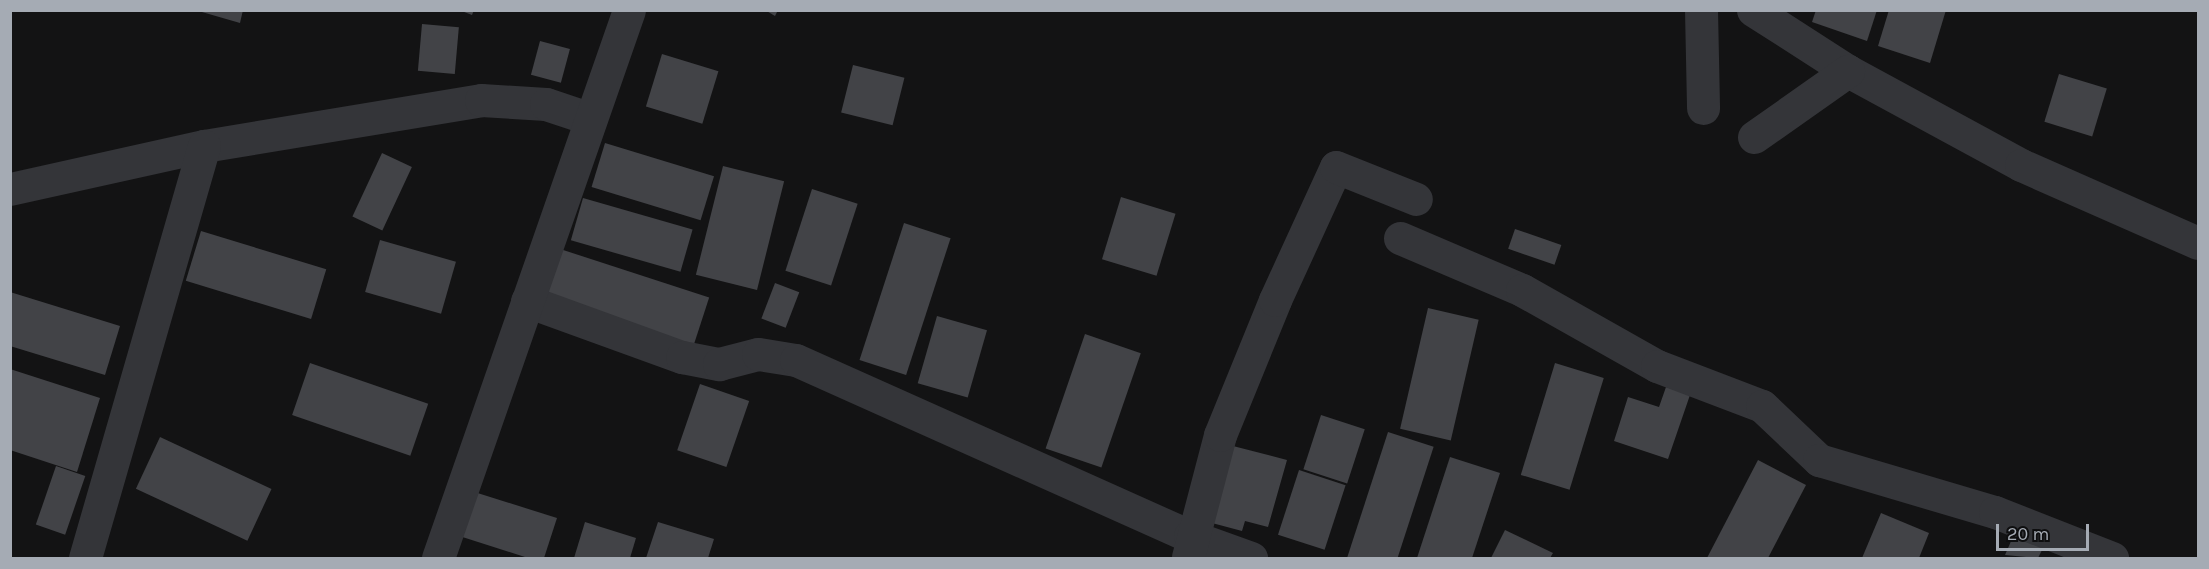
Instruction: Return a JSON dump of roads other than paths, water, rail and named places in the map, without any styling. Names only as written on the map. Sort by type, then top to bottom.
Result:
[{"type":"street","points":[[438,558],[629,10]]},
{"type":"street","points":[[1701,10],[1703,108]]},
{"type":"street","points":[[1753,10],[1848,71],[2021,165],[2199,243]]},
{"type":"street","points":[[1755,137],[1848,71]]},
{"type":"street","points":[[10,189],[204,146],[481,100],[546,104],[591,119]]},
{"type":"street","points":[[85,558],[204,146]]},
{"type":"street","points":[[1189,547],[1220,435],[1275,300],[1336,167],[1416,199]]},
{"type":"street","points":[[1400,238],[1522,290],[1657,366],[1762,406],[1819,460],[1995,512],[2112,558]]},
{"type":"street","points":[[527,301],[682,357],[719,364],[758,354],[796,360],[1189,547],[1251,558]]}]
